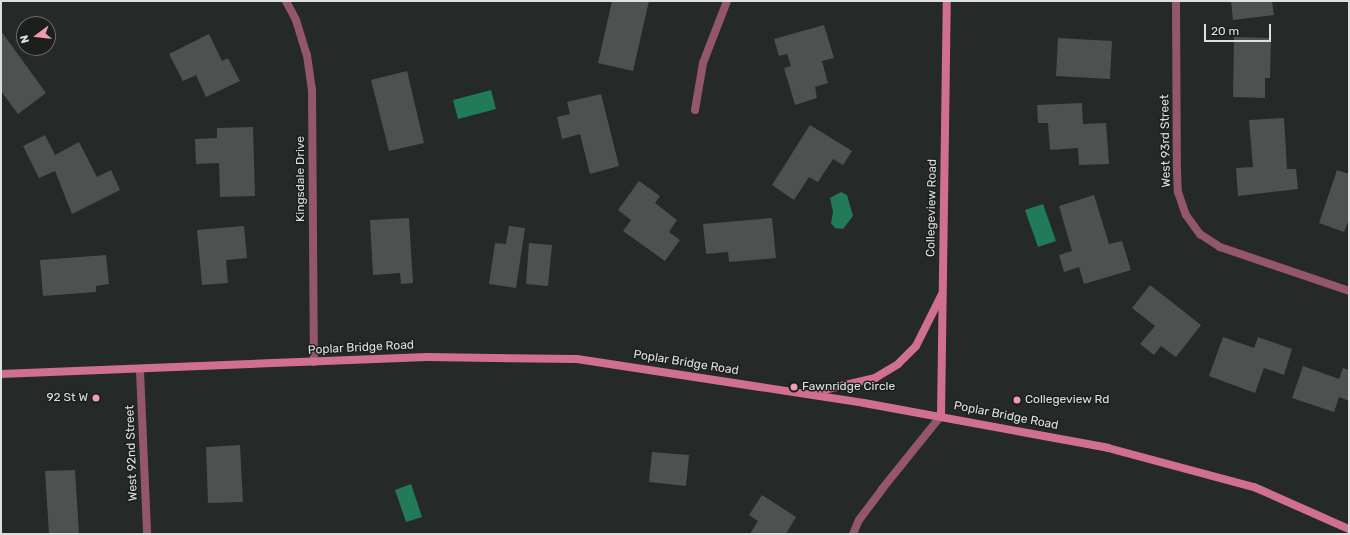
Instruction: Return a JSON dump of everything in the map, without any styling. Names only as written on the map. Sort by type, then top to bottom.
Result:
[{"type":"street","name":"Kingsdale Drive","points":[[286,1],[296,20],[307,55],[312,89],[314,362]]},
{"type":"street","points":[[695,110],[702,63],[727,1]]},
{"type":"street","name":"Collegeview Road","points":[[941,416],[947,1]]},
{"type":"street","name":"West 93rd Street","points":[[1176,1],[1178,192],[1186,215],[1200,234],[1220,247],[1349,291]]},
{"type":"street","points":[[806,394],[875,378],[898,364],[924,334],[943,291]]},
{"type":"street","name":"Poplar Bridge Road","points":[[1,374],[140,371],[427,357],[578,359],[941,416],[1108,448],[1254,487],[1349,529]]},
{"type":"street","name":"West 92nd Street","points":[[140,371],[147,534]]},
{"type":"street","points":[[853,534],[860,520],[882,489],[941,416]]},
{"type":"shaded area","points":[[491,90],[496,109],[458,119],[453,100]]},
{"type":"shaded area","points":[[841,192],[847,195],[853,216],[843,229],[835,228],[831,223],[833,212],[830,198]]},
{"type":"shaded area","points":[[1043,204],[1056,241],[1038,247],[1025,210]]},
{"type":"shaded area","points":[[411,484],[422,517],[406,522],[395,490]]},
{"type":"building","points":[[612,1],[649,1],[633,71],[598,63]]},
{"type":"building","points":[[1231,1],[1272,1],[1274,15],[1233,20]]},
{"type":"building","points":[[824,25],[834,58],[822,61],[828,83],[815,87],[817,98],[795,105],[784,68],[791,66],[787,54],[779,56],[774,39]]},
{"type":"building","points":[[1,31],[16,52],[16,56],[19,56],[46,93],[18,114],[1,91]]},
{"type":"building","points":[[209,34],[222,61],[228,58],[240,81],[206,97],[196,75],[183,81],[169,54]]},
{"type":"building","points":[[1234,37],[1271,38],[1270,78],[1265,78],[1265,98],[1233,97]]},
{"type":"building","points":[[1058,38],[1112,41],[1110,79],[1056,76]]},
{"type":"building","points":[[407,71],[424,143],[389,151],[371,80]]},
{"type":"building","points":[[601,94],[619,166],[590,174],[580,134],[562,139],[557,117],[570,114],[567,102]]},
{"type":"building","points":[[1082,103],[1083,124],[1106,123],[1109,164],[1079,165],[1078,148],[1050,150],[1048,123],[1038,123],[1037,105]]},
{"type":"building","points":[[1284,118],[1287,169],[1296,169],[1298,189],[1238,196],[1236,168],[1253,167],[1249,120]]},
{"type":"building","points":[[810,125],[852,151],[843,165],[833,159],[818,182],[809,177],[794,200],[772,185]]},
{"type":"building","points":[[253,127],[255,196],[220,197],[219,163],[196,164],[195,139],[217,138],[217,128]]},
{"type":"building","points":[[45,135],[55,155],[79,142],[97,177],[111,170],[120,190],[72,214],[55,171],[39,178],[23,146]]},
{"type":"building","points":[[1337,170],[1349,174],[1349,219],[1344,232],[1319,223]]},
{"type":"building","points":[[639,181],[660,196],[655,203],[677,220],[669,232],[680,240],[665,261],[623,231],[631,220],[618,210]]},
{"type":"building","points":[[1094,195],[1109,244],[1122,241],[1131,270],[1084,284],[1079,267],[1064,272],[1059,255],[1072,251],[1059,206]]},
{"type":"building","points":[[409,218],[413,283],[401,284],[400,273],[373,275],[370,220]]},
{"type":"building","points":[[772,218],[776,258],[729,262],[728,252],[706,254],[703,224]]},
{"type":"building","points":[[244,226],[247,258],[226,260],[228,283],[202,285],[197,230]]},
{"type":"building","points":[[509,226],[525,228],[516,288],[489,284],[495,243],[506,244]]},
{"type":"building","points":[[529,243],[552,245],[548,286],[526,284]]},
{"type":"building","points":[[106,255],[109,284],[96,286],[96,292],[43,296],[40,260]]},
{"type":"building","points":[[1150,285],[1201,325],[1176,357],[1161,346],[1154,355],[1140,344],[1155,326],[1132,308]]},
{"type":"building","points":[[1223,337],[1254,348],[1258,337],[1292,349],[1284,375],[1264,368],[1255,393],[1209,376]]},
{"type":"building","points":[[1303,366],[1339,379],[1343,368],[1349,370],[1349,401],[1339,397],[1334,412],[1292,398]]},
{"type":"building","points":[[240,445],[243,502],[208,503],[206,447]]},
{"type":"building","points":[[652,452],[689,455],[686,486],[649,482]]},
{"type":"building","points":[[75,470],[79,534],[49,534],[45,471]]},
{"type":"building","points":[[762,495],[796,517],[786,534],[750,534],[758,521],[749,515]]},
{"type":"place","name":"Fawnridge Circle","points":[[794,387]]},
{"type":"place","name":"92 St W","points":[[96,398]]},
{"type":"place","name":"Collegeview Rd","points":[[1017,400]]}]
